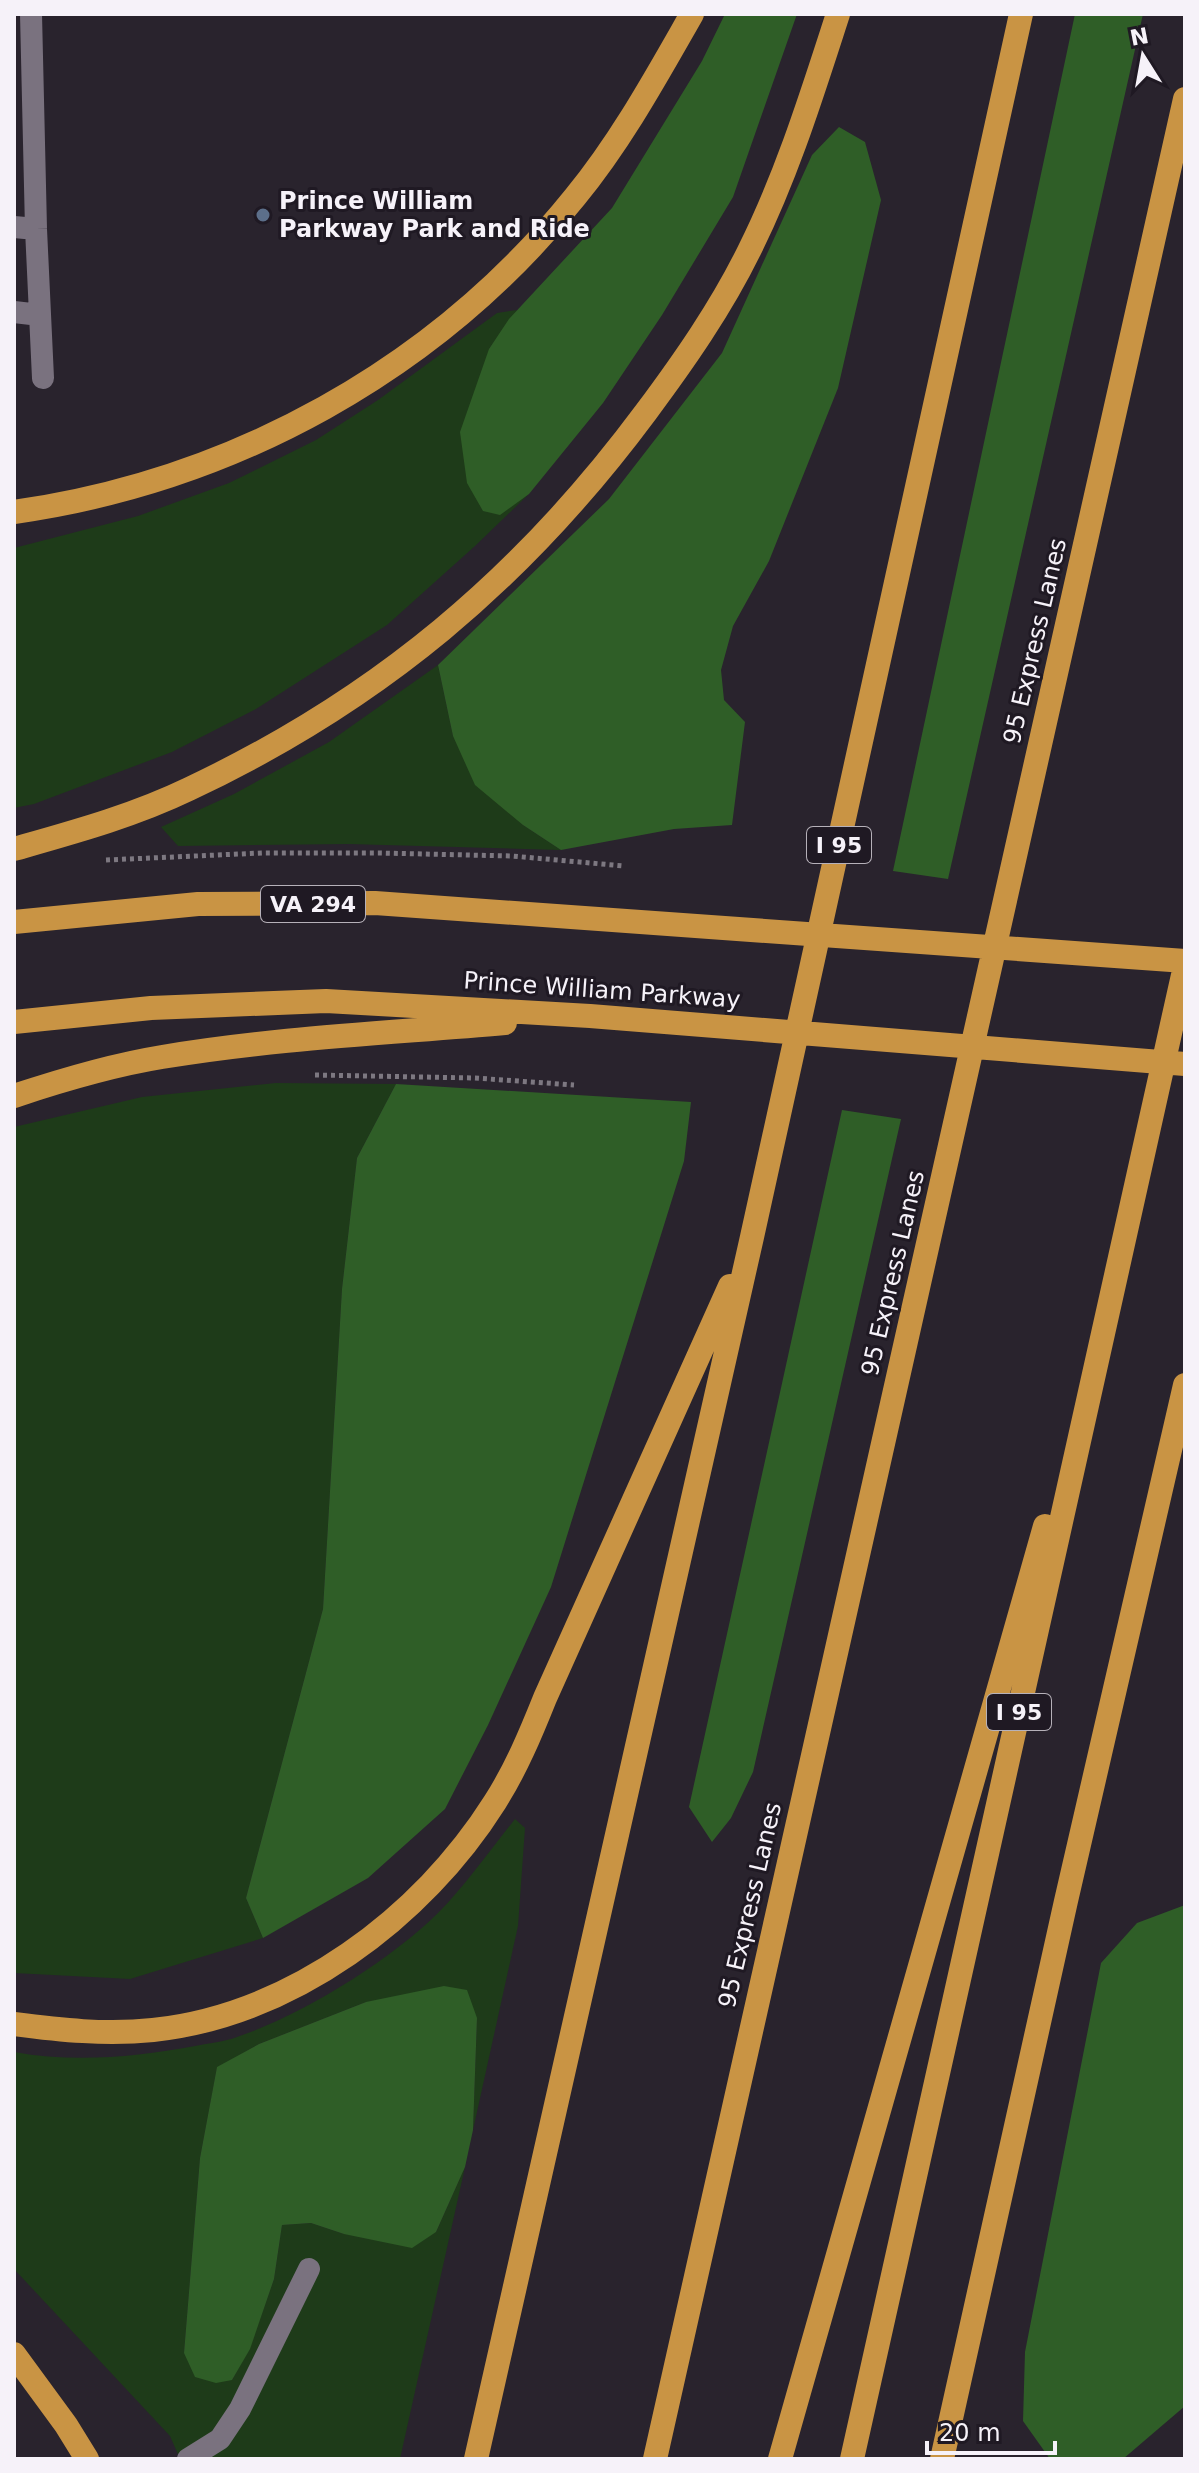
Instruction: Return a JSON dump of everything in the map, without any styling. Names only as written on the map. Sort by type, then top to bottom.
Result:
[{"type":"highway","points":[[14,512],[108,495],[187,471],[295,425],[374,380],[436,335],[515,265],[576,197],[643,101],[692,14]]},
{"type":"highway","points":[[14,849],[109,822],[188,790],[281,742],[388,674],[470,608],[546,535],[615,455],[688,356],[749,251],[797,139],[838,14]]},
{"type":"highway","name":"I 95","points":[[476,2459],[752,1237],[1021,14]]},
{"type":"highway","name":"95 Express Lanes","points":[[655,2459],[1185,99]]},
{"type":"highway","name":"VA 294","points":[[14,922],[198,904],[375,903],[1185,963]]},
{"type":"highway","name":"I 95","points":[[852,2459],[1185,963]]},
{"type":"highway","name":"Prince William Parkway","points":[[14,1022],[151,1008],[326,1001],[590,1016],[1185,1064]]},
{"type":"highway","points":[[14,1096],[88,1074],[215,1049],[590,1016]]},
{"type":"highway","points":[[14,2024],[74,2032],[153,2030],[218,2016],[281,1993],[339,1961],[403,1910],[454,1859],[496,1801],[529,1738],[752,1237]]},
{"type":"highway","points":[[780,2459],[1114,1281]]},
{"type":"highway","points":[[942,2459],[1185,1385]]},
{"type":"highway","points":[[14,2354],[87,2459]]},
{"type":"lane","points":[[31,14],[25,228],[40,315],[43,378]]},
{"type":"lane","points":[[14,312],[40,315]]},
{"type":"lane","points":[[188,2459],[220,2439],[240,2409],[309,2269]]},
{"type":"path","points":[[98,861],[262,853],[380,853],[512,856],[624,866]]},
{"type":"path","points":[[312,1075],[475,1078],[574,1085]]},
{"type":"green space","points":[[725,14],[797,14],[733,197],[662,315],[603,403],[529,494],[500,515],[483,511],[467,483],[460,432],[489,349],[509,319],[612,208],[702,61]]},
{"type":"green space","points":[[1075,14],[1143,14],[948,879],[893,871]]},
{"type":"green space","points":[[839,127],[865,142],[881,200],[838,388],[769,561],[733,626],[721,670],[724,700],[745,722],[732,825],[674,829],[561,850],[523,825],[475,785],[453,736],[438,665],[609,499],[722,353],[812,155]]},
{"type":"green space","points":[[517,310],[489,349],[500,514],[529,494],[387,625],[256,709],[172,752],[34,804],[14,808],[14,548],[138,516],[229,483],[316,440],[378,400],[497,313]]},
{"type":"green space","points":[[438,665],[453,736],[523,825],[561,850],[349,844],[178,846],[161,827],[234,794],[329,742]]},
{"type":"green space","points":[[276,1083],[396,1084],[357,1158],[342,1289],[323,1609],[246,1898],[263,1938],[130,1979],[14,1973],[14,1127],[142,1097]]},
{"type":"green space","points":[[396,1084],[691,1102],[684,1161],[551,1587],[488,1725],[445,1809],[368,1878],[263,1938],[246,1898],[323,1609],[342,1289],[357,1158]]},
{"type":"green space","points":[[842,1110],[901,1119],[753,1772],[731,1818],[712,1842],[689,1807]]},
{"type":"green space","points":[[515,1819],[525,1828],[518,1926],[473,2130],[477,2018],[366,2002],[259,2044],[217,2068],[200,2158],[184,2353],[232,2380],[249,2349],[274,2279],[282,2225],[311,2223],[344,2234],[436,2232],[465,2167],[400,2459],[180,2459],[170,2436],[14,2269],[14,2052],[82,2058],[150,2053],[232,2039],[289,2015],[370,1968],[418,1931],[458,1892]]},
{"type":"green space","points":[[1185,1905],[1185,2406],[1123,2459],[1050,2459],[1023,2421],[1025,2352],[1101,1963],[1137,1923]]},
{"type":"green space","points":[[444,1986],[467,1990],[477,2018],[473,2130],[465,2167],[436,2232],[412,2248],[344,2234],[311,2223],[282,2225],[274,2279],[250,2349],[232,2380],[216,2383],[195,2377],[184,2353],[200,2158],[217,2067],[259,2044],[366,2002]]},
{"type":"place","name":"Prince William Parkway Park and Ride","points":[[263,215]]}]
